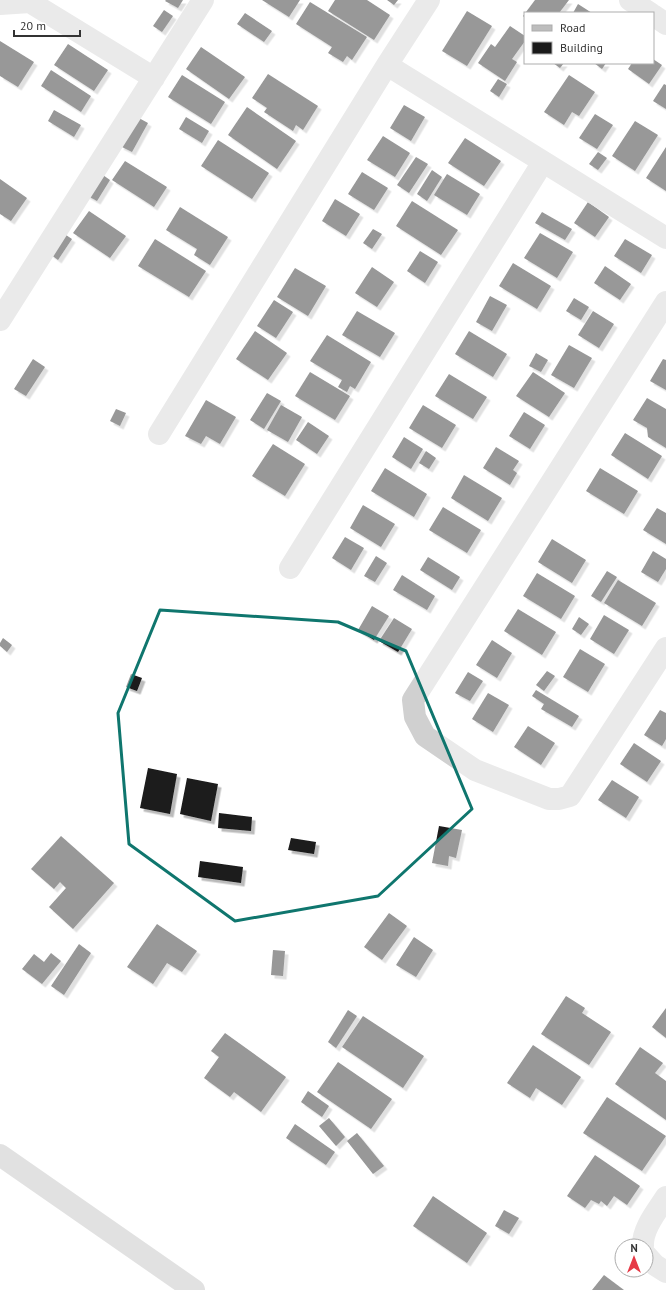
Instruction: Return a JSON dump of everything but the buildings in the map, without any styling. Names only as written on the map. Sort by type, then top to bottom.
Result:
[{"type":"main road","points":[[0,1155],[194,1290]]},
{"type":"street","points":[[0,320],[203,0]]},
{"type":"street","points":[[159,434],[387,65],[429,0]]},
{"type":"street","points":[[630,0],[648,12]]},
{"type":"street","points":[[0,4],[30,2],[154,78]]},
{"type":"street","points":[[654,16],[666,24]]},
{"type":"street","points":[[387,65],[666,238]]},
{"type":"street","points":[[290,568],[543,162]]},
{"type":"street","points":[[666,302],[413,700],[415,717],[425,736],[475,770],[549,799],[559,799],[570,796],[666,648]]},
{"type":"street","points":[[643,1238],[666,1197]]},
{"type":"street","points":[[654,1264],[666,1272]]},
{"type":"highlighted area","points":[[160,610],[338,622],[406,651],[472,809],[378,896],[235,921],[129,844],[118,713]]}]
